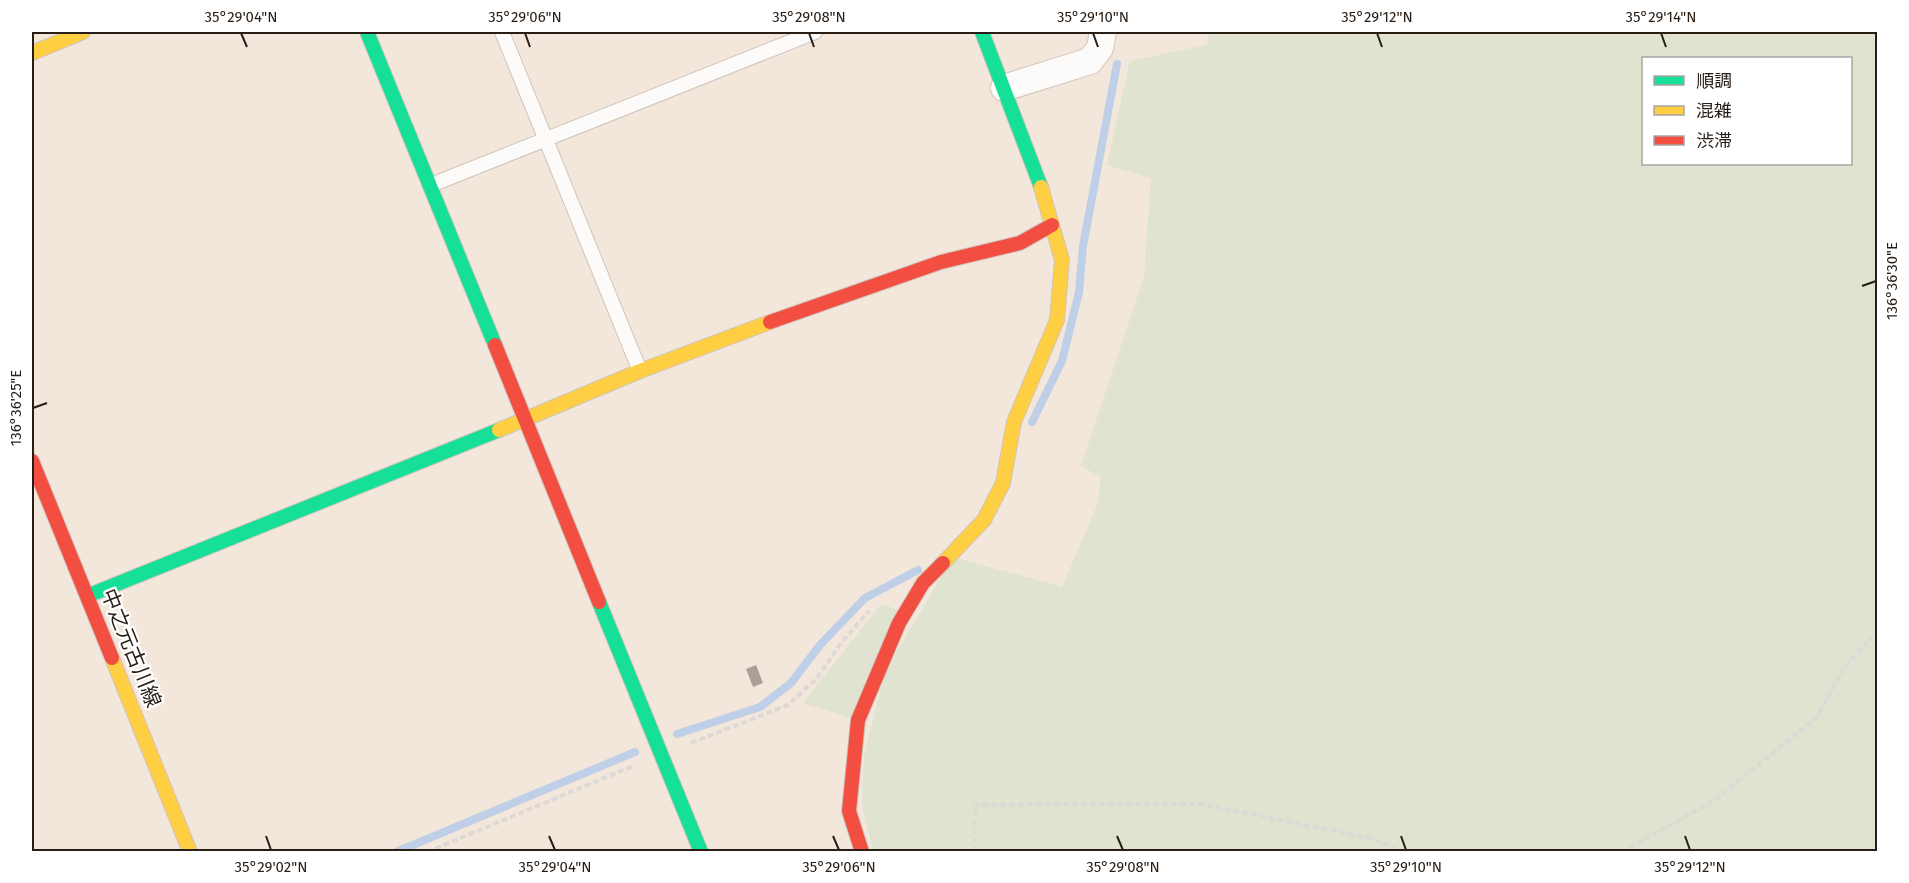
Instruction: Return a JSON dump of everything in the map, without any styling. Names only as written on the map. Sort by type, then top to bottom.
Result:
[{"type":"street","points":[[32,53],[83,32]]},
{"type":"street","points":[[367,32],[701,852]]},
{"type":"street","points":[[862,852],[849,811],[858,720],[899,623],[923,583],[984,520],[1003,483],[1014,422],[1057,320],[1062,260],[1035,168],[982,32]]},
{"type":"street","points":[[1004,88],[1090,61],[1100,48],[1103,32]]},
{"type":"street","points":[[87,596],[524,421],[640,371],[803,310],[941,262],[1020,243],[1052,225]]},
{"type":"street","name":"中之元古川線","points":[[32,461],[190,852]]},
{"type":"lane","points":[[502,32],[640,371]]},
{"type":"lane","points":[[430,185],[815,32]]},
{"type":"path","points":[[1621,852],[1712,802],[1817,717],[1844,668],[1878,630]]},
{"type":"path","points":[[975,852],[975,805],[1201,804],[1374,839],[1401,852]]},
{"type":"green space","points":[[1209,32],[1877,32],[1877,851],[873,851],[862,805],[864,755],[886,670],[953,557],[1062,587],[1098,503],[1101,477],[1081,466],[1144,277],[1151,178],[1107,165],[1130,61],[1207,45]]},
{"type":"green space","points":[[881,604],[899,610],[850,718],[803,703]]},
{"type":"building","points":[[756,665],[763,683],[753,687],[746,669]]},
{"type":"waterway","points":[[1032,422],[1062,361],[1079,292],[1083,246],[1117,64]]},
{"type":"waterway","points":[[677,734],[760,707],[791,683],[820,645],[865,598],[918,570]]},
{"type":"waterway","points":[[396,852],[635,752]]},
{"type":"traffic: fast","points":[[367,32],[495,345]]},
{"type":"traffic: fast","points":[[982,32],[1041,187]]},
{"type":"traffic: fast","points":[[87,596],[499,430]]},
{"type":"traffic: fast","points":[[599,602],[701,852]]},
{"type":"traffic: slow","points":[[32,53],[83,32]]},
{"type":"traffic: slow","points":[[943,563],[984,520],[1003,483],[1014,422],[1057,320],[1062,260],[1041,187]]},
{"type":"traffic: slow","points":[[499,430],[640,371],[770,322]]},
{"type":"traffic: slow","points":[[112,658],[190,852]]},
{"type":"traffic: jam","points":[[770,322],[941,262],[1020,243],[1052,225]]},
{"type":"traffic: jam","points":[[495,345],[599,602]]},
{"type":"traffic: jam","points":[[32,461],[112,658]]},
{"type":"traffic: jam","points":[[862,852],[849,811],[858,720],[899,623],[923,583],[943,563]]}]
